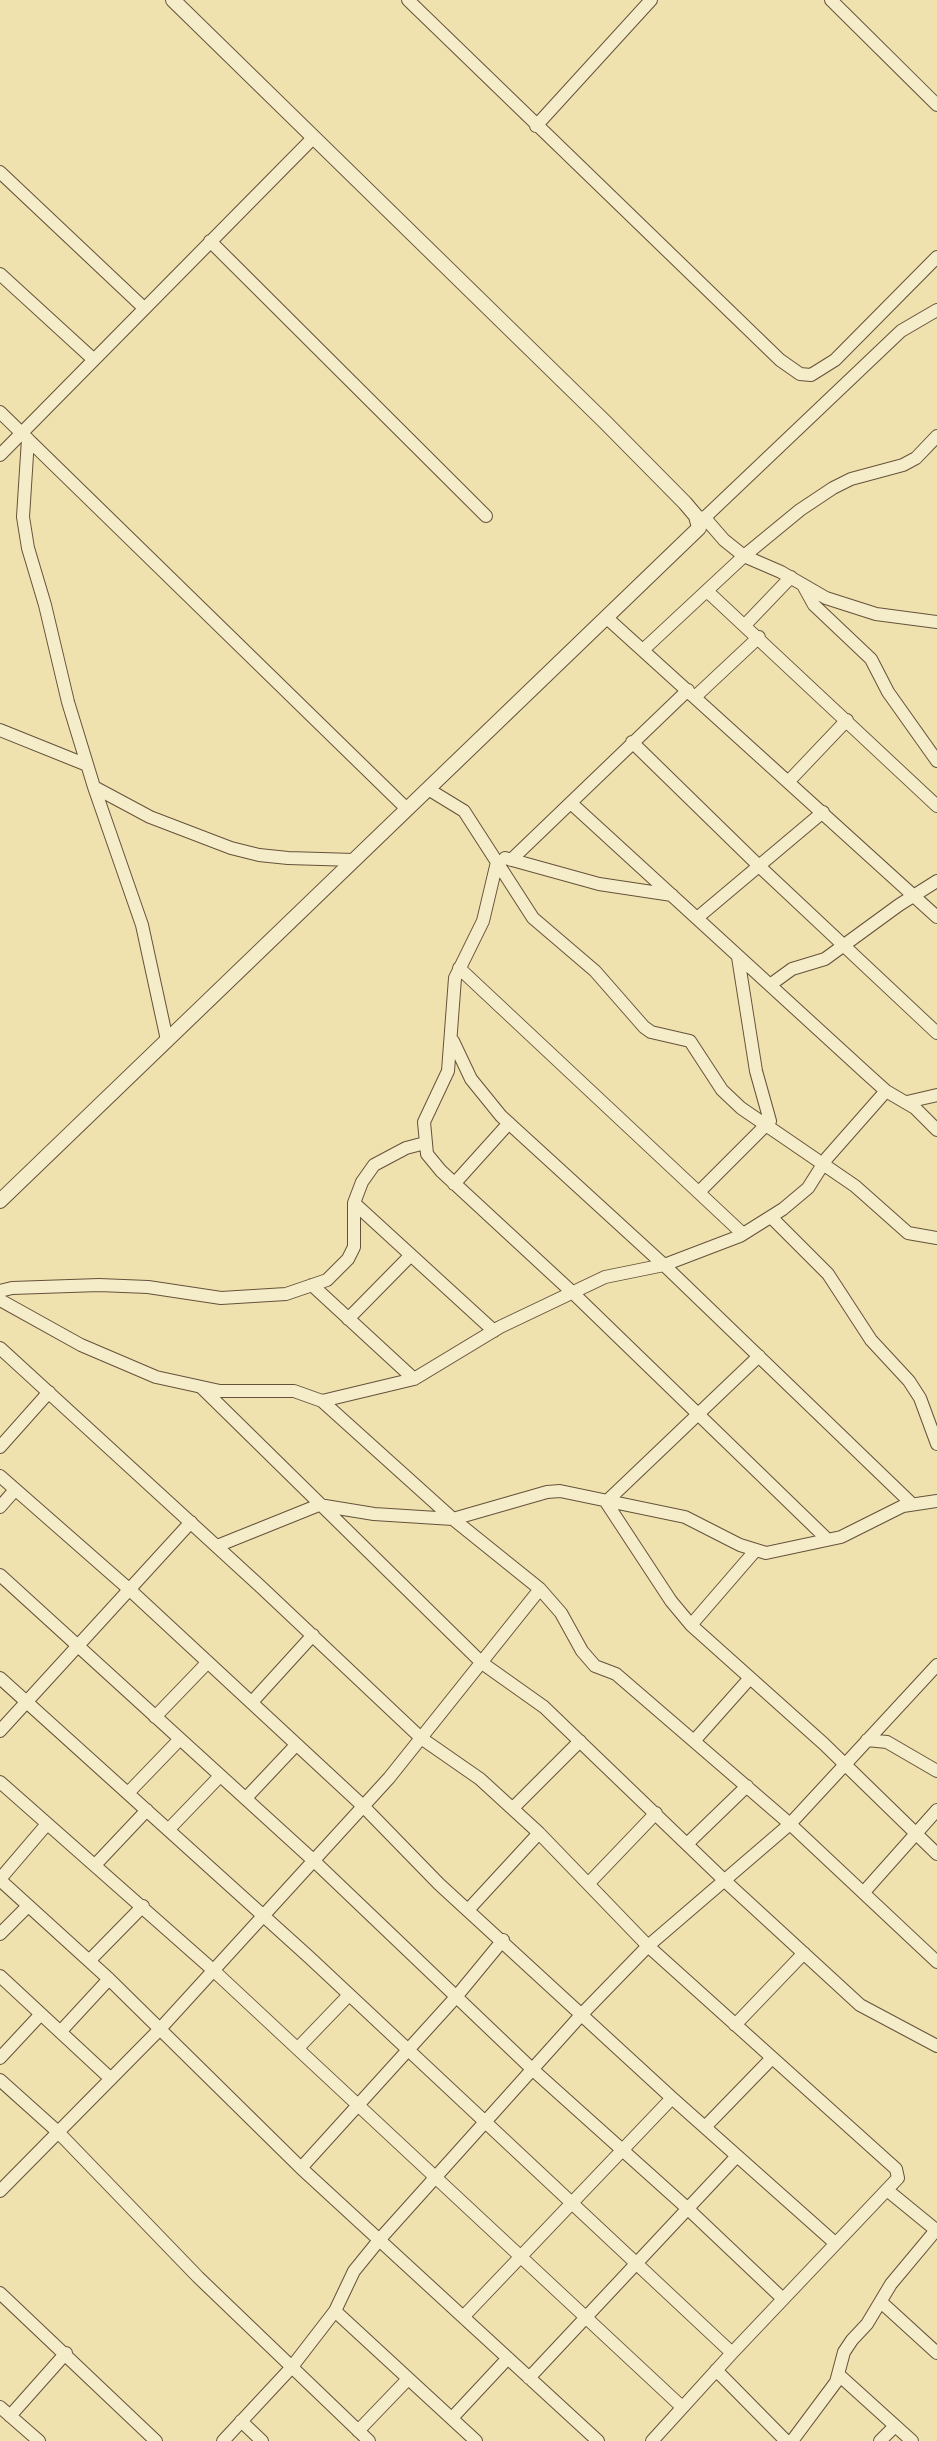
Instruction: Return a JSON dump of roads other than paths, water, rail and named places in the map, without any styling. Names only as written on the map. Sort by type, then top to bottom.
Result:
[{"type":"street","points":[[173,0],[605,422],[701,520],[724,540],[744,556],[791,577],[826,598],[863,611],[937,622]]},
{"type":"street","points":[[408,0],[780,360],[800,374],[811,375],[835,360],[937,257]]},
{"type":"street","points":[[536,126],[651,0]]},
{"type":"street","points":[[831,0],[937,105]]},
{"type":"street","points":[[0,454],[25,436],[93,360],[313,138]]},
{"type":"street","points":[[3,180],[144,308]]},
{"type":"street","points":[[210,241],[486,516]]},
{"type":"street","points":[[0,274],[93,360]]},
{"type":"street","points":[[0,1201],[694,534],[701,520],[901,331],[937,310]]},
{"type":"street","points":[[0,412],[407,809]]},
{"type":"street","points":[[25,436],[23,489],[25,534],[87,765],[142,925],[167,1040]]},
{"type":"street","points":[[643,650],[783,522],[826,492],[851,479],[903,465],[916,458],[937,436]]},
{"type":"street","points":[[745,625],[791,577]]},
{"type":"street","points":[[803,584],[814,604],[871,659],[888,692],[937,760]]},
{"type":"street","points":[[707,591],[759,637],[937,806]]},
{"type":"street","points":[[607,618],[937,917]]},
{"type":"street","points":[[511,860],[572,804],[632,742],[759,637]]},
{"type":"street","points":[[789,781],[847,720]]},
{"type":"street","points":[[0,730],[87,765]]},
{"type":"street","points":[[632,742],[759,866],[937,1033]]},
{"type":"street","points":[[94,787],[150,817],[231,848],[259,855],[288,858],[354,860]]},
{"type":"street","points":[[428,789],[464,811],[533,918],[595,970],[644,1027],[651,1032],[690,1041],[722,1090],[766,1127],[855,1186],[908,1233],[937,1238]]},
{"type":"street","points":[[572,804],[886,1091],[907,1102],[937,1130]]},
{"type":"street","points":[[697,918],[823,812]]},
{"type":"street","points":[[495,858],[511,860],[599,884],[672,895]]},
{"type":"street","points":[[495,858],[483,921],[459,968],[452,992],[448,1071],[445,1082],[424,1122],[425,1143],[432,1162],[573,1293],[827,1539]]},
{"type":"street","points":[[770,985],[792,969],[825,959],[937,881]]},
{"type":"street","points":[[699,1191],[766,1127],[770,1120],[756,1071],[738,957]]},
{"type":"street","points":[[459,968],[743,1234]]},
{"type":"street","points":[[450,1033],[471,1079],[509,1123],[664,1265],[912,1504]]},
{"type":"street","points":[[322,1401],[414,1379],[494,1332],[605,1277],[664,1265],[743,1234],[771,1217],[808,1188],[823,1164],[886,1091]]},
{"type":"street","points":[[907,1102],[937,1095]]},
{"type":"street","points":[[454,1184],[509,1123]]},
{"type":"street","points":[[0,1291],[12,1288],[99,1285],[148,1287],[221,1298],[285,1294],[327,1280],[348,1259],[354,1247],[354,1203],[362,1182],[374,1165],[406,1148],[425,1143]]},
{"type":"street","points":[[354,1203],[494,1332]]},
{"type":"street","points":[[771,1217],[822,1268],[849,1303],[867,1335],[909,1381],[920,1398],[937,1444]]},
{"type":"street","points":[[348,1319],[411,1255]]},
{"type":"street","points":[[312,1285],[414,1379]]},
{"type":"street","points":[[0,1300],[81,1345],[156,1377],[220,1391],[294,1391],[322,1401],[453,1519],[540,1589],[561,1613],[582,1651],[595,1666],[616,1674],[747,1786],[937,1962]]},
{"type":"street","points":[[0,1348],[217,1546],[421,1738],[480,1779],[513,1808],[589,1883],[648,1946],[896,2169],[898,2178],[716,2370],[682,2407],[658,2439]]},
{"type":"street","points":[[606,1502],[759,1356]]},
{"type":"street","points":[[202,1388],[319,1505],[451,1630],[482,1663],[544,1707],[725,1881],[860,2005],[937,2046]]},
{"type":"street","points":[[0,1447],[49,1392]]},
{"type":"street","points":[[0,1476],[14,1491],[130,1590],[252,1702],[363,1806],[438,1884],[503,1940],[672,2098],[836,2243]]},
{"type":"street","points":[[0,1507],[14,1491]]},
{"type":"street","points":[[217,1546],[319,1505],[374,1514],[453,1519],[547,1492],[560,1491],[685,1517],[755,1551],[780,1552],[842,1537],[880,1516],[912,1504],[937,1502]]},
{"type":"street","points":[[606,1502],[671,1601],[691,1625],[937,1854]]},
{"type":"street","points":[[0,1731],[191,1522]]},
{"type":"street","points":[[691,1625],[755,1551]]},
{"type":"street","points":[[0,1575],[314,1860],[532,2069],[687,2208],[783,2299]]},
{"type":"street","points":[[2,2186],[159,2030],[264,1916],[421,1738],[540,1589]]},
{"type":"street","points":[[252,1702],[313,1635]]},
{"type":"street","points":[[155,1716],[208,1662]]},
{"type":"street","points":[[223,2441],[291,2368],[335,2311],[354,2271],[482,2122],[648,1946],[790,1824],[937,1665]]},
{"type":"street","points":[[0,1678],[169,1828],[732,2353]]},
{"type":"street","points":[[694,1741],[750,1678]]},
{"type":"street","points":[[129,1792],[180,1739]]},
{"type":"street","points":[[867,1740],[887,1742],[937,1771]]},
{"type":"street","points":[[513,1808],[580,1741]]},
{"type":"street","points":[[246,1798],[296,1745]]},
{"type":"street","points":[[169,1828],[220,1776]]},
{"type":"street","points":[[0,1782],[96,1864],[213,1970],[521,2254],[682,2407]]},
{"type":"street","points":[[687,1844],[747,1786]]},
{"type":"street","points":[[96,1864],[147,1810]]},
{"type":"street","points":[[864,1892],[937,1810]]},
{"type":"street","points":[[589,1883],[656,1813]]},
{"type":"street","points":[[47,1824],[0,1879],[109,1979],[301,2168],[598,2441]]},
{"type":"street","points":[[468,1910],[539,1833]]},
{"type":"street","points":[[0,1934],[28,1906]]},
{"type":"street","points":[[89,1961],[143,1906]]},
{"type":"street","points":[[301,2168],[456,1997],[503,1940]]},
{"type":"street","points":[[735,2025],[804,1953]]},
{"type":"street","points":[[0,1976],[111,2079]]},
{"type":"street","points":[[61,2031],[109,1979]]},
{"type":"street","points":[[298,2048],[348,1996]]},
{"type":"street","points":[[0,2058],[41,2014]]},
{"type":"street","points":[[705,2127],[772,2058]]},
{"type":"street","points":[[0,2080],[58,2132],[184,2264],[369,2441]]},
{"type":"street","points":[[464,2316],[672,2098]]},
{"type":"street","points":[[529,2378],[737,2156]]},
{"type":"street","points":[[792,2441],[832,2389],[848,2345],[867,2324],[891,2284],[937,2230],[887,2190]]},
{"type":"street","points":[[0,2293],[156,2441]]},
{"type":"street","points":[[881,2302],[937,2353]]},
{"type":"street","points":[[335,2311],[476,2441]]},
{"type":"street","points":[[10,2416],[66,2354]]},
{"type":"street","points":[[452,2418],[508,2358]]},
{"type":"street","points":[[716,2370],[786,2441]]},
{"type":"street","points":[[839,2375],[912,2441]]},
{"type":"street","points":[[358,2431],[408,2379]]},
{"type":"street","points":[[0,2407],[39,2441]]},
{"type":"street","points":[[241,2421],[262,2441]]},
{"type":"street","points":[[880,2441],[895,2426]]}]
